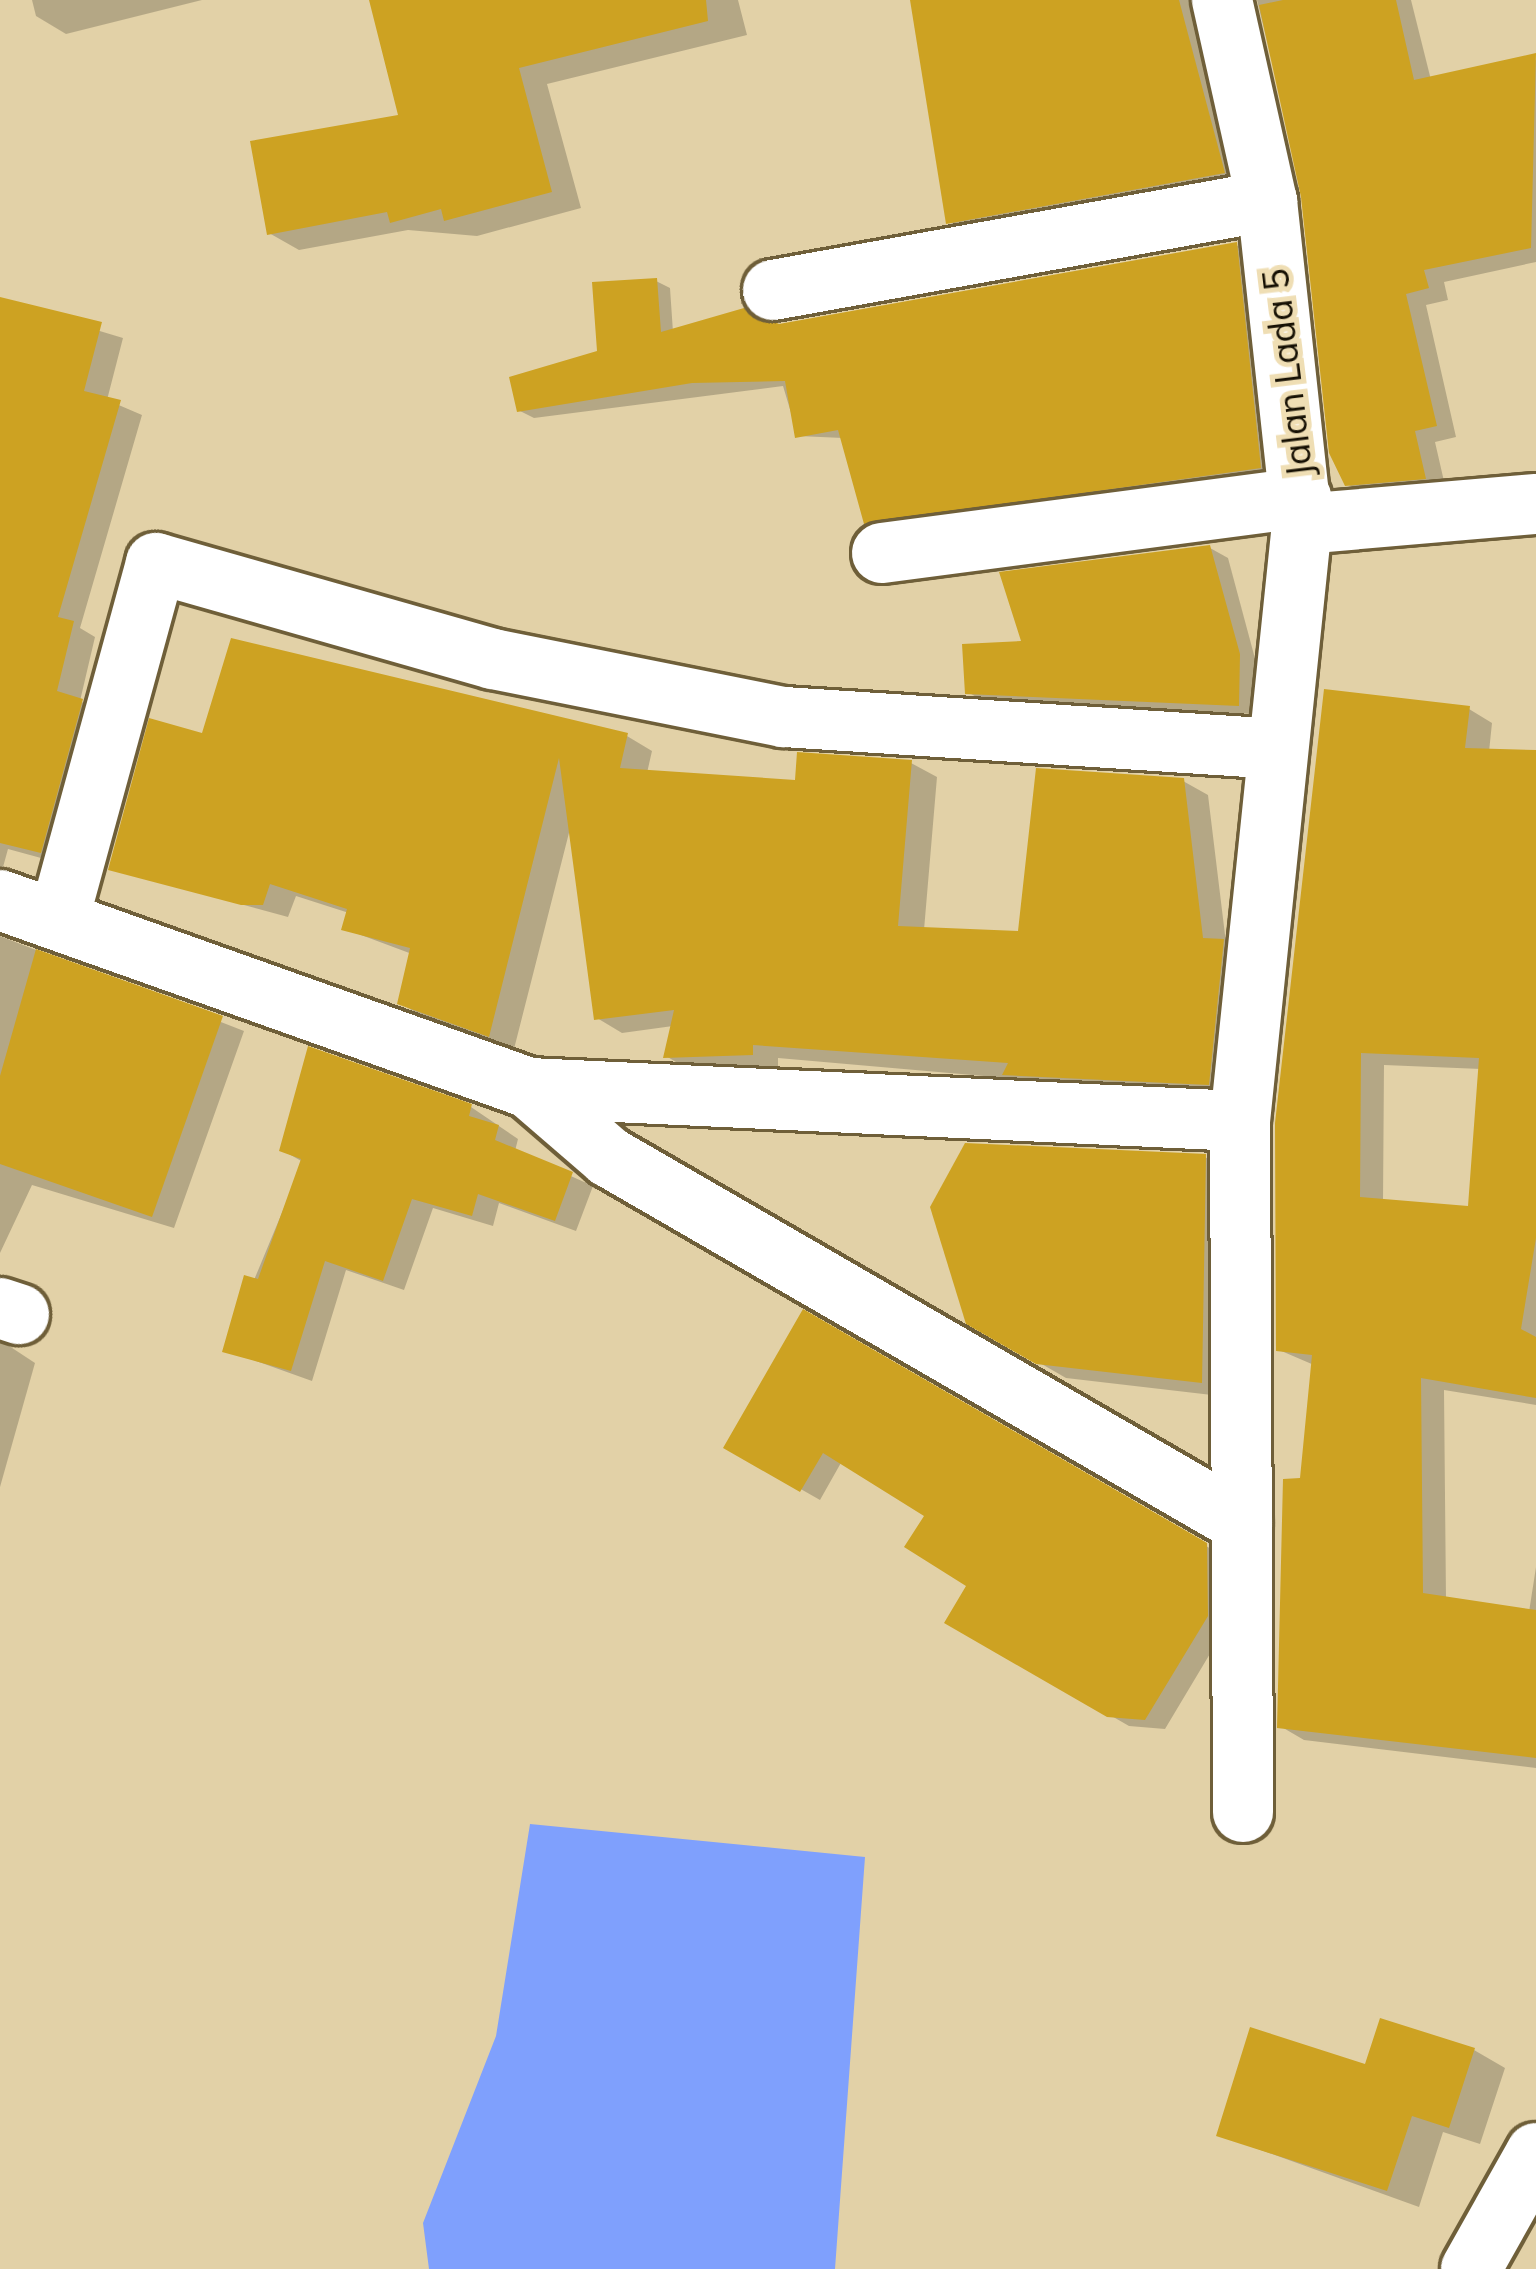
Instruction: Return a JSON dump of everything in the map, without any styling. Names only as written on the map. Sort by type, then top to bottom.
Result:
[{"type":"street","name":"Jalan Lada 5","points":[[1222,0],[1267,201],[1302,511],[1240,1121],[1243,1812]]},
{"type":"street","points":[[773,290],[1267,201]]},
{"type":"street","points":[[882,553],[1302,511],[1536,504]]},
{"type":"street","points":[[59,918],[156,563],[493,659],[784,717],[1276,748]]},
{"type":"street","points":[[0,901],[59,918],[529,1088],[1240,1121]]},
{"type":"street","points":[[529,1088],[609,1156],[1242,1523]]},
{"type":"street","points":[[1471,2269],[1536,2153]]},
{"type":"water","points":[[530,1824],[865,1857],[835,2269],[429,2269],[423,2223],[496,2036]]},
{"type":"building","points":[[369,0],[706,0],[708,21],[519,68],[552,192],[444,221],[441,209],[390,223],[387,212],[267,235],[250,141],[398,115]]},
{"type":"building","points":[[910,0],[1179,0],[1225,173],[946,224]]},
{"type":"building","points":[[1283,0],[1396,0],[1414,80],[1536,53],[1531,248],[1424,270],[1429,288],[1406,294],[1437,426],[1415,431],[1426,479],[1345,486],[1329,453],[1301,197],[1259,5]]},
{"type":"building","points":[[1237,242],[1261,468],[864,524],[838,430],[795,438],[785,381],[692,383],[517,412],[509,377],[597,351],[592,282],[657,278],[661,332],[744,308],[779,324]]},
{"type":"building","points":[[0,297],[102,322],[84,391],[121,400],[58,617],[74,621],[57,691],[83,699],[41,853],[0,843]]},
{"type":"building","points":[[1210,545],[1240,654],[1239,706],[965,694],[962,644],[1021,641],[999,572]]},
{"type":"building","points":[[231,638],[628,733],[620,768],[795,780],[797,752],[912,760],[898,926],[1018,931],[1036,768],[1184,778],[1203,938],[1224,939],[1209,1085],[1002,1075],[1008,1063],[753,1045],[753,1055],[663,1058],[674,1010],[594,1020],[559,758],[489,1037],[397,1004],[410,948],[341,930],[347,909],[270,884],[263,905],[241,905],[108,870],[149,718],[202,733]]},
{"type":"building","points":[[1324,689],[1470,706],[1465,748],[1536,750],[1536,1238],[1521,1329],[1536,1337],[1536,1398],[1421,1378],[1423,1593],[1536,1610],[1536,1758],[1277,1728],[1283,1479],[1300,1478],[1312,1355],[1276,1351],[1275,1123]],"holes":[[[1361,1053],[1479,1058],[1468,1206],[1360,1197]]]},
{"type":"building","points":[[36,949],[223,1016],[152,1217],[0,1164],[0,1076]]},
{"type":"building","points":[[308,1046],[472,1104],[469,1116],[499,1125],[495,1140],[573,1172],[555,1221],[478,1194],[472,1216],[412,1199],[383,1281],[325,1261],[291,1371],[222,1352],[244,1275],[258,1279],[301,1159],[279,1151]]},
{"type":"building","points":[[965,1143],[1206,1154],[1202,1383],[1036,1364],[966,1324],[930,1207]]},
{"type":"building","points":[[803,1309],[1207,1543],[1208,1616],[1145,1720],[1107,1717],[944,1623],[966,1586],[904,1547],[924,1516],[823,1453],[800,1492],[723,1448]]},
{"type":"building","points":[[1380,2018],[1475,2048],[1449,2128],[1412,2116],[1387,2191],[1216,2136],[1250,2027],[1365,2064]]}]
